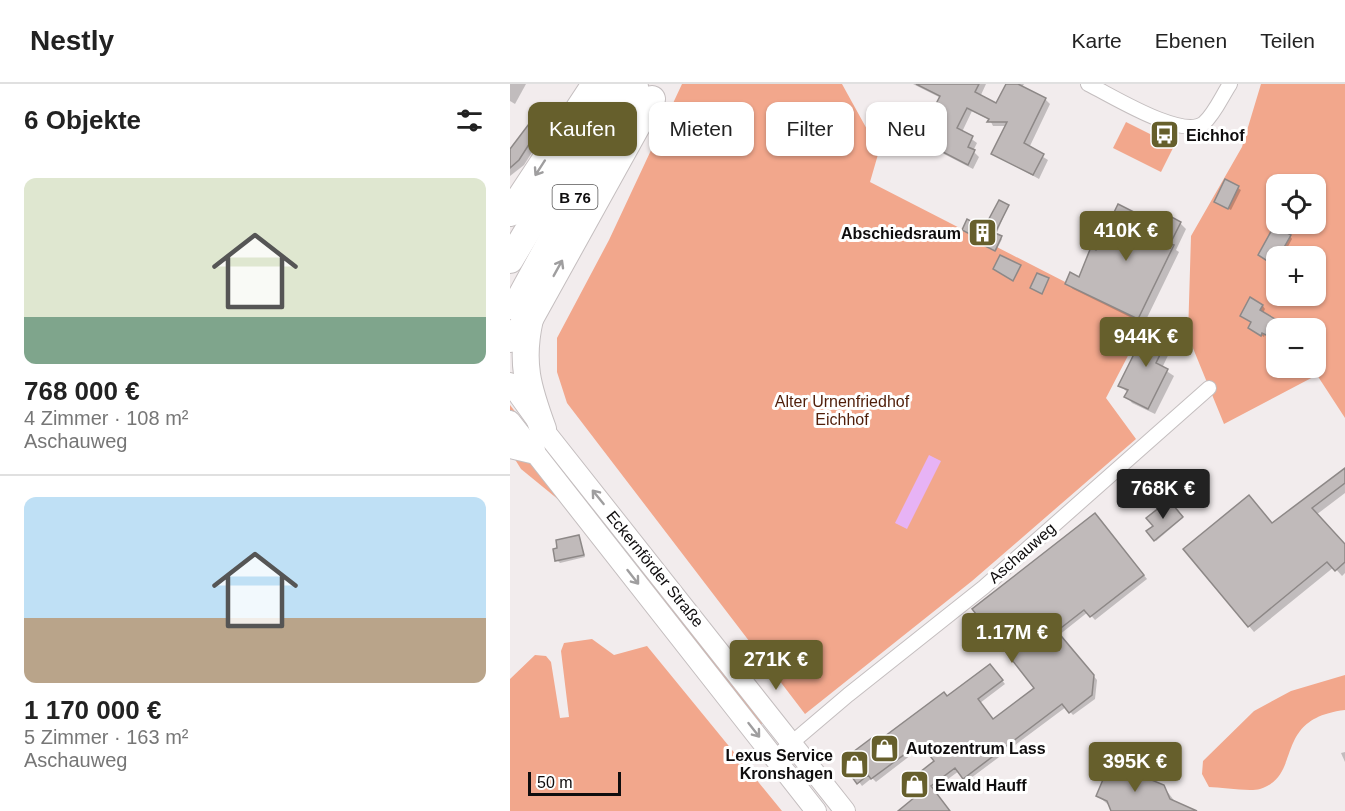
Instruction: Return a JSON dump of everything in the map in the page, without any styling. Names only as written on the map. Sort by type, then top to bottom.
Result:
[{"type":"highway","points":[[510,213],[595,84]]},
{"type":"highway","name":"B 76","points":[[510,260],[634,90]]},
{"type":"highway","name":"B 76","points":[[522,313],[634,90]]},
{"type":"highway","points":[[510,339],[522,313]]},
{"type":"highway","points":[[522,313],[528,441]]},
{"type":"main road","name":"Eckernförder Straße","points":[[510,383],[528,441],[816,811]]},
{"type":"main road","name":"Eckernförder Straße","points":[[510,421],[793,743],[845,811]]},
{"type":"street","points":[[1088,84],[1157,118],[1185,128],[1203,123],[1230,84]]},
{"type":"street","name":"Aschauweg","points":[[775,757],[848,695],[984,587],[1209,388]]},
{"type":"green space","name":"Alter Urnenfriedhof Eichhof","points":[[682,84],[842,84],[852,102],[766,102],[766,156],[854,156],[854,106],[866,127],[866,156],[878,156],[870,182],[1145,323],[1106,398],[1136,439],[972,581],[805,714],[567,403],[557,372],[557,338],[609,240],[649,155],[754,156],[754,102],[674,102]]},
{"type":"green space","points":[[1261,84],[1345,84],[1345,418],[1319,378],[1326,378],[1326,318],[1266,318],[1266,378],[1311,378],[1224,424],[1188,336],[1191,236],[1242,147]]},
{"type":"green space","points":[[1126,122],[1174,146],[1161,172],[1113,148]]},
{"type":"green space","points":[[510,405],[616,544],[673,603],[765,721],[759,726],[510,412]]},
{"type":"green space","points":[[511,453],[529,461],[565,505],[521,469]]},
{"type":"green space","points":[[592,639],[614,655],[647,646],[782,811],[510,811],[510,679],[535,655],[546,656],[551,662],[560,718],[569,717],[561,651],[564,643]]},
{"type":"green space","points":[[1345,675],[1345,710],[1322,715],[1307,724],[1297,735],[1281,772],[1273,782],[1255,790],[1209,787],[1202,774],[1203,761],[1254,711],[1291,691]]},
{"type":"shaded area","points":[[929,455],[941,461],[907,529],[895,523]]},
{"type":"building","points":[[916,84],[979,84],[975,92],[996,103],[1006,84],[1018,84],[1046,98],[1024,143],[1044,154],[1033,175],[991,154],[1007,122],[987,122],[989,119],[967,108],[957,128],[973,136],[968,147],[975,150],[968,165],[947,154],[947,102],[937,102],[940,96]]},
{"type":"building","points":[[528,125],[528,146],[519,160],[510,168],[510,149]]},
{"type":"building","points":[[1225,179],[1239,186],[1228,209],[1214,202]]},
{"type":"building","points":[[999,200],[1009,205],[995,233],[1002,236],[995,251],[983,245],[985,242],[962,230],[967,219],[984,228]]},
{"type":"building","points":[[1118,204],[1140,215],[1138,219],[1160,230],[1168,215],[1181,222],[1170,244],[1174,245],[1138,319],[1065,284],[1070,272],[1079,277],[1091,247],[1096,250]]},
{"type":"building","points":[[1270,234],[1291,235],[1285,246],[1266,246],[1266,260],[1258,255]]},
{"type":"building","points":[[1000,255],[1021,265],[1013,281],[993,269]]},
{"type":"building","points":[[1037,273],[1049,278],[1042,294],[1030,288]]},
{"type":"building","points":[[1250,297],[1263,305],[1260,310],[1273,318],[1266,318],[1266,335],[1262,333],[1261,336],[1248,328],[1251,322],[1240,316]]},
{"type":"building","points":[[1149,324],[1170,334],[1156,363],[1168,369],[1148,409],[1124,397],[1128,390],[1118,386]]},
{"type":"building","points":[[1345,468],[1345,483],[1312,508],[1345,544],[1345,562],[1335,571],[1327,562],[1248,627],[1183,549],[1249,495],[1272,523]]},
{"type":"building","points":[[1169,500],[1183,517],[1154,541],[1146,531],[1153,526],[1146,518]]},
{"type":"building","points":[[1095,513],[1144,575],[1090,617],[1084,610],[1057,631],[1094,675],[1092,695],[1069,713],[1062,704],[963,779],[955,768],[931,786],[950,811],[898,811],[915,797],[905,784],[934,761],[920,743],[871,779],[868,775],[857,784],[844,766],[843,762],[849,755],[873,737],[877,742],[944,692],[947,696],[990,664],[1003,680],[978,699],[993,719],[1034,688],[972,609]]},
{"type":"building","points":[[579,535],[584,555],[555,561],[553,549],[557,548],[556,540]]},
{"type":"building","points":[[1110,763],[1164,785],[1170,799],[1197,811],[1111,811],[1107,801],[1096,796]]},
{"type":"place","name":"Eichhof","points":[[1165,135]]},
{"type":"place","name":"Abschiedsraum","points":[[982,233]]},
{"type":"place","name":"Autozentrum Lass","points":[[885,748]]},
{"type":"place","name":"Lexus Service Kronshagen","points":[[854,764]]},
{"type":"place","name":"Ewald Hauff","points":[[914,785]]}]
